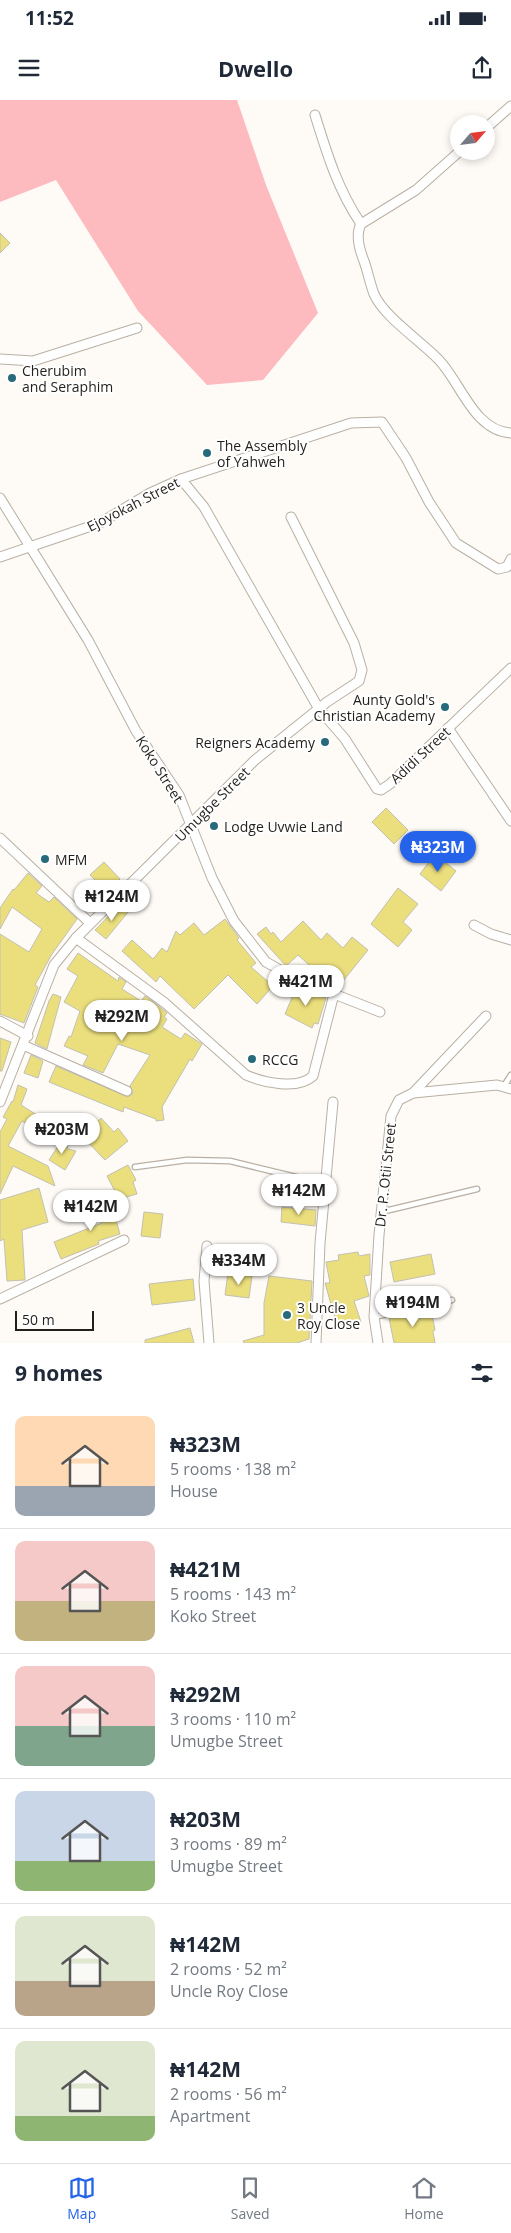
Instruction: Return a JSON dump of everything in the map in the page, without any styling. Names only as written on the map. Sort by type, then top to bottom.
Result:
[{"type":"street","points":[[495,120],[511,106]]},
{"type":"street","points":[[315,114],[332,170],[346,201],[361,224],[358,238],[360,250],[375,295],[398,323],[439,360],[481,418],[494,430],[511,433]]},
{"type":"street","points":[[361,224],[416,190],[450,160]]},
{"type":"street","points":[[0,359],[33,361],[137,328]]},
{"type":"street","name":"Ejoyokah Street","points":[[0,557],[100,523],[150,493],[181,479],[351,423],[382,422],[406,458],[429,502],[456,543],[498,569],[506,567],[511,559]]},
{"type":"street","points":[[181,479],[204,506],[319,709]]},
{"type":"street","name":"Koko Street","points":[[0,498],[88,640],[136,731],[179,794],[212,878],[234,921],[266,962],[296,979],[380,1012]]},
{"type":"street","name":"Umugbe Street","points":[[0,1102],[28,1036],[54,965],[76,938],[255,760],[319,709],[359,681],[362,670],[354,643],[291,517]]},
{"type":"street","name":"Adidi Street","points":[[319,709],[345,739],[370,780],[381,790],[390,784],[511,668]]},
{"type":"street","points":[[448,728],[511,821]]},
{"type":"street","points":[[0,838],[90,923]]},
{"type":"street","points":[[474,926],[511,940]]},
{"type":"street","points":[[76,938],[165,1003],[246,1075],[259,1081],[301,1084],[307,1082],[313,1076],[334,994]]},
{"type":"street","name":"Dr. P. Otii Street","points":[[378,1343],[374,1317],[381,1212],[391,1116],[399,1100],[413,1093],[486,1016]]},
{"type":"street","points":[[0,1021],[28,1036]]},
{"type":"street","points":[[23,1045],[127,1091]]},
{"type":"street","points":[[413,1093],[497,1085],[507,1088]]},
{"type":"street","points":[[316,1343],[320,1243],[334,1102]]},
{"type":"street","points":[[0,1299],[124,1240]]},
{"type":"street","points":[[207,1246],[204,1281],[209,1343]]},
{"type":"lane","points":[[507,1088],[511,1075]]},
{"type":"lane","points":[[135,1167],[187,1160],[230,1162],[326,1184]]},
{"type":"lane","points":[[381,1212],[477,1189]]},
{"type":"lane","points":[[374,1317],[452,1300]]},
{"type":"shaded area","points":[[0,100],[237,100],[266,185],[318,313],[263,380],[207,385],[138,311],[56,180],[0,202]]},
{"type":"building","points":[[0,233],[10,243],[0,253]]},
{"type":"building","points":[[386,808],[408,830],[394,844],[372,822]]},
{"type":"building","points":[[435,854],[456,871],[441,891],[420,874]]},
{"type":"building","points":[[104,862],[120,879],[95,902],[88,893],[99,884],[90,875]]},
{"type":"building","points":[[28,873],[42,886],[36,893],[49,902],[54,897],[77,919],[52,954],[35,985],[38,987],[24,1023],[0,1014],[0,934],[29,952],[42,929],[12,907],[0,929],[0,908],[13,889]]},
{"type":"building","points":[[398,888],[418,904],[403,922],[412,930],[398,947],[371,924]]},
{"type":"building","points":[[120,904],[129,911],[106,939],[95,930]]},
{"type":"building","points":[[225,919],[239,938],[237,940],[256,963],[251,967],[273,986],[257,1004],[228,975],[194,1009],[160,976],[156,982],[122,951],[132,940],[153,959],[162,948],[167,952],[176,931],[180,935],[194,923],[204,935]]},
{"type":"building","points":[[303,921],[321,940],[327,933],[343,948],[352,937],[368,950],[339,986],[319,969],[317,972],[298,955],[286,966],[257,934],[266,927],[281,942]]},
{"type":"building","points":[[78,953],[118,981],[119,977],[126,982],[122,989],[141,1001],[145,996],[167,1013],[164,1017],[167,1019],[162,1027],[181,1039],[185,1033],[202,1044],[192,1061],[190,1059],[162,1107],[164,1120],[156,1121],[156,1119],[124,1107],[123,1112],[49,1082],[56,1066],[128,1097],[133,1093],[130,1086],[150,1055],[118,1044],[103,1073],[83,1065],[88,1056],[64,1046],[69,1036],[71,1037],[80,1011],[64,1002],[78,976],[67,969]]},
{"type":"building","points":[[297,986],[326,998],[318,1024],[314,1023],[312,1028],[285,1014]]},
{"type":"building","points":[[53,994],[61,997],[47,1049],[35,1043]]},
{"type":"building","points":[[0,1038],[11,1042],[2,1071],[0,1071]]},
{"type":"building","points":[[31,1055],[43,1061],[38,1078],[24,1073]]},
{"type":"building","points":[[18,1085],[27,1089],[21,1105],[53,1125],[46,1136],[22,1121],[8,1146],[48,1166],[55,1186],[13,1166],[0,1194],[0,1132],[7,1119],[3,1117],[13,1102]]},
{"type":"building","points":[[101,1118],[114,1132],[118,1128],[128,1141],[105,1160],[86,1140],[89,1138],[85,1133]]},
{"type":"building","points":[[64,1137],[68,1149],[76,1151],[65,1170],[49,1160]]},
{"type":"building","points":[[128,1165],[136,1180],[133,1182],[137,1194],[119,1199],[107,1176]]},
{"type":"building","points":[[39,1188],[48,1222],[22,1230],[25,1280],[7,1281],[4,1239],[0,1241],[0,1200]]},
{"type":"building","points":[[109,1196],[120,1234],[98,1241],[99,1244],[61,1259],[54,1242],[102,1223],[95,1201]]},
{"type":"building","points":[[282,1207],[316,1210],[315,1226],[281,1222]]},
{"type":"building","points":[[144,1212],[163,1214],[160,1238],[141,1236]]},
{"type":"building","points":[[358,1252],[359,1256],[370,1254],[370,1275],[364,1276],[369,1296],[354,1301],[361,1322],[338,1329],[325,1283],[330,1283],[326,1262],[339,1260],[338,1255]]},
{"type":"building","points":[[431,1254],[435,1274],[394,1282],[390,1262]]},
{"type":"building","points":[[228,1273],[252,1276],[249,1298],[225,1295]]},
{"type":"building","points":[[269,1276],[312,1281],[309,1339],[297,1343],[244,1343],[243,1341],[264,1335],[264,1303]]},
{"type":"building","points":[[193,1279],[195,1300],[152,1305],[149,1284]]},
{"type":"building","points":[[431,1309],[435,1330],[433,1331],[435,1343],[394,1343],[389,1318]]},
{"type":"building","points":[[190,1328],[194,1343],[145,1343],[145,1340]]},
{"type":"place","name":"Cherubim and Seraphim","points":[[12,378]]},
{"type":"place","name":"The Assembly of Yahweh","points":[[207,453]]},
{"type":"place","name":"Aunty Gold's Christian Academy","points":[[445,707]]},
{"type":"place","name":"Reigners Academy","points":[[325,742]]},
{"type":"place","name":"Lodge Uvwie Land","points":[[214,826]]},
{"type":"place","name":"MFM","points":[[45,859]]},
{"type":"place","name":"RCCG","points":[[252,1059]]},
{"type":"place","name":"3 Uncle Roy Close","points":[[287,1315]]}]
